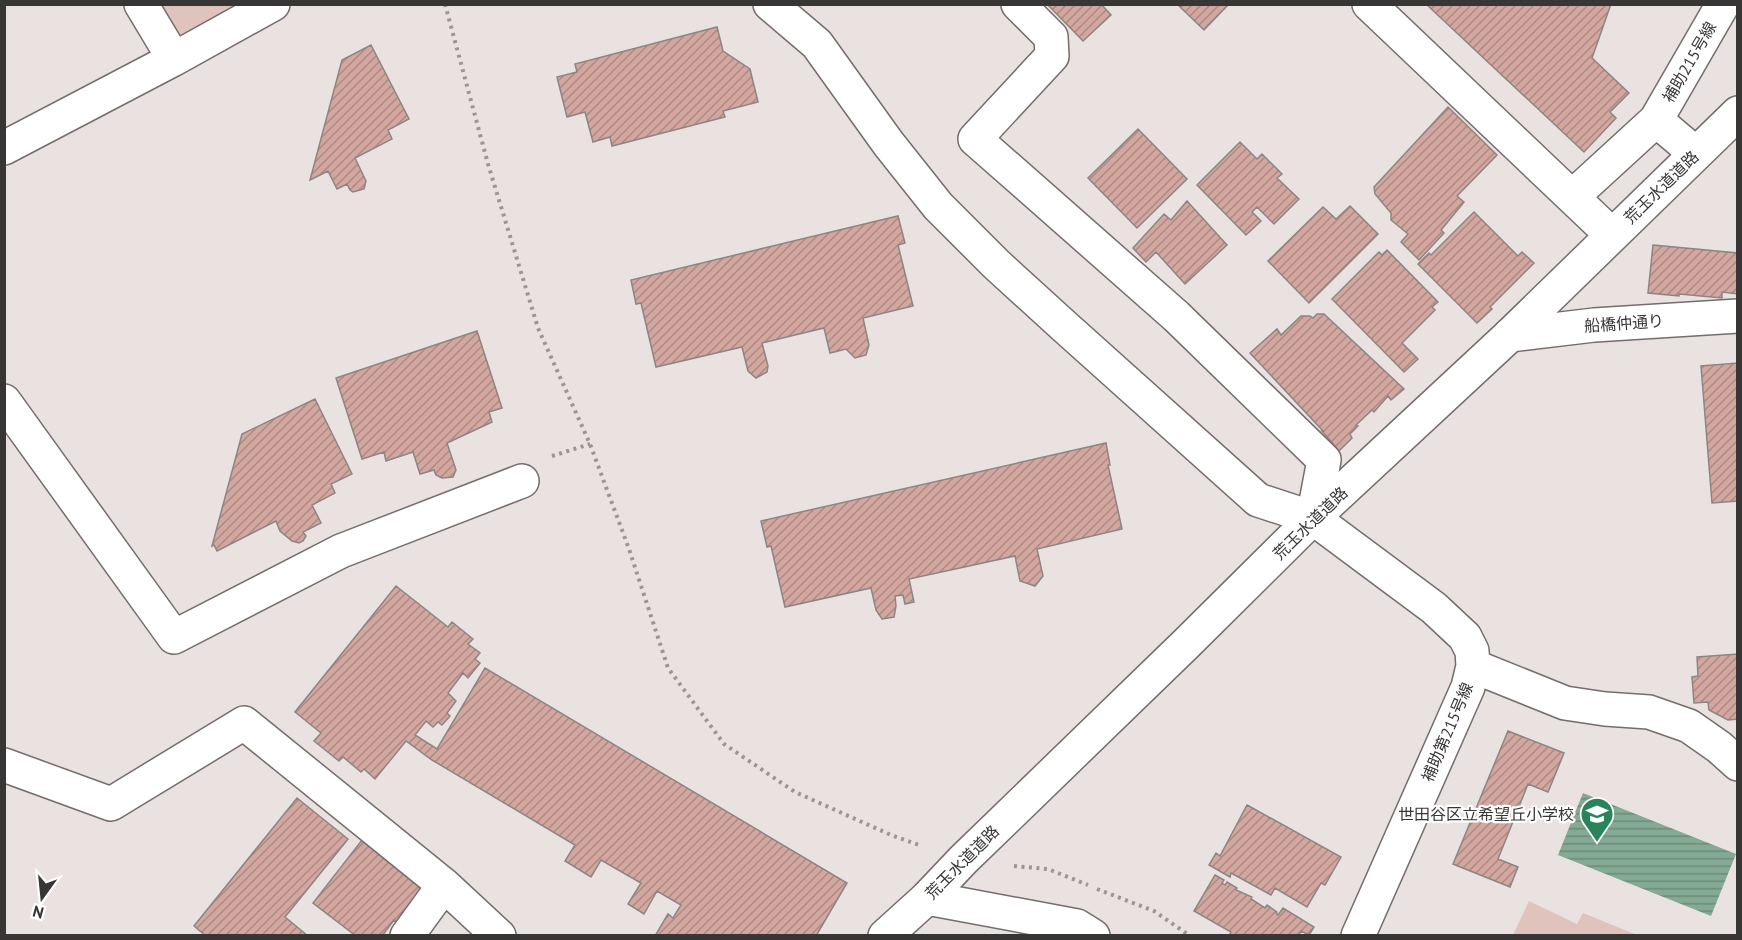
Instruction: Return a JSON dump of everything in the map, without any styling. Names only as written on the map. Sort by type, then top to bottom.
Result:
[{"type":"street","points":[[141,4],[174,59]]},
{"type":"street","points":[[4,148],[273,4]]},
{"type":"street","name":"補助第215号線","points":[[770,4],[817,44],[888,143],[938,206],[996,264],[1258,500],[1313,518],[1434,608],[1465,637],[1472,651],[1473,666],[1468,687],[1358,936]]},
{"type":"street","points":[[1018,4],[1051,37],[1052,56],[975,139],[1176,316],[1324,459],[1313,518]]},
{"type":"street","points":[[1369,4],[1612,235]]},
{"type":"street","name":"補助215号線","points":[[1572,197],[1656,120],[1723,4]]},
{"type":"street","name":"荒玉水道道路","points":[[885,936],[927,898],[963,860],[1313,518],[1510,335],[1737,113]]},
{"type":"street","points":[[1656,120],[1695,153]]},
{"type":"street","name":"船橋仲通り","points":[[1510,335],[1594,325],[1737,316]]},
{"type":"street","points":[[4,401],[174,637],[341,551],[522,481]]},
{"type":"street","points":[[1473,666],[1565,703],[1649,712],[1689,726],[1719,747],[1737,764]]},
{"type":"street","points":[[4,765],[111,804],[244,723],[444,885],[499,936]]},
{"type":"street","points":[[407,936],[444,885]]},
{"type":"street","points":[[927,898],[1077,926],[1093,936]]},
{"type":"path","points":[[445,4],[488,164],[538,328],[590,444],[629,549],[668,668],[724,744],[795,792],[891,835]]},
{"type":"shaded area","points":[[152,5],[265,5],[177,51]]},
{"type":"shaded area","points":[[1583,793],[1736,854],[1711,916],[1558,855]]},
{"type":"shaded area","points":[[1529,901],[1577,924],[1583,913],[1637,935],[1513,935]]},
{"type":"building","points":[[1047,4],[1101,4],[1111,15],[1083,41]]},
{"type":"building","points":[[1177,4],[1229,4],[1204,30]]},
{"type":"building","points":[[1426,4],[1611,4],[1592,58],[1629,93],[1610,112],[1616,118],[1584,152]]},
{"type":"building","points":[[717,27],[723,51],[750,69],[758,102],[723,111],[725,117],[612,146],[610,137],[593,142],[585,112],[567,117],[557,77],[577,72],[575,64]]},
{"type":"building","points":[[371,45],[409,119],[388,130],[392,139],[355,158],[366,181],[364,189],[353,192],[347,184],[337,189],[328,171],[310,180],[342,60]]},
{"type":"building","points":[[1448,107],[1497,155],[1457,196],[1464,202],[1441,230],[1444,233],[1419,260],[1401,242],[1408,234],[1391,220],[1391,213],[1375,194],[1374,187]]},
{"type":"building","points":[[1138,129],[1187,179],[1137,228],[1088,178]]},
{"type":"building","points":[[1240,142],[1257,159],[1262,154],[1282,174],[1277,178],[1299,199],[1274,224],[1257,207],[1252,212],[1261,221],[1246,235],[1197,185]]},
{"type":"building","points":[[1187,201],[1227,245],[1185,284],[1156,252],[1146,262],[1133,248],[1164,214],[1171,220]]},
{"type":"building","points":[[1350,206],[1378,234],[1309,303],[1268,261],[1323,207],[1336,219]]},
{"type":"building","points":[[1474,212],[1518,256],[1522,252],[1534,263],[1477,323],[1418,264],[1429,253],[1431,255]]},
{"type":"building","points":[[898,216],[905,243],[898,245],[913,306],[863,318],[869,345],[866,355],[855,358],[846,349],[830,353],[824,328],[762,343],[768,366],[767,372],[756,378],[748,371],[742,347],[656,367],[641,303],[636,304],[631,280]]},
{"type":"building","points":[[1653,245],[1738,253],[1738,294],[1722,292],[1722,298],[1648,293]]},
{"type":"building","points":[[1387,250],[1438,302],[1432,307],[1435,310],[1402,343],[1418,359],[1404,372],[1332,299],[1379,252],[1382,255]]},
{"type":"building","points":[[1317,314],[1324,314],[1404,389],[1391,400],[1388,396],[1374,412],[1372,410],[1356,425],[1358,426],[1350,434],[1352,438],[1339,451],[1250,353],[1277,329],[1281,335],[1301,316],[1313,318]]},
{"type":"building","points":[[477,331],[502,408],[489,412],[492,422],[447,443],[456,470],[453,477],[442,478],[436,475],[434,470],[420,474],[413,452],[386,461],[384,452],[362,459],[336,378]]},
{"type":"building","points":[[1738,363],[1738,501],[1712,503],[1701,366]]},
{"type":"building","points":[[315,399],[352,474],[331,484],[335,493],[312,505],[321,523],[303,532],[306,536],[299,543],[292,541],[280,531],[276,521],[217,551],[214,545],[212,546],[242,434]]},
{"type":"building","points":[[1106,443],[1110,465],[1108,465],[1122,529],[1037,549],[1043,576],[1035,586],[1020,581],[1015,556],[909,579],[914,602],[905,604],[903,595],[895,596],[894,617],[882,619],[876,610],[871,588],[785,607],[771,546],[767,547],[761,521]]},
{"type":"building","points":[[396,586],[448,627],[452,622],[473,639],[468,644],[480,653],[475,659],[480,663],[468,678],[463,673],[448,693],[456,701],[447,713],[450,716],[442,725],[438,722],[433,727],[426,721],[415,735],[437,749],[485,668],[847,883],[816,936],[655,936],[668,914],[673,918],[681,905],[657,891],[644,914],[628,904],[641,883],[601,860],[591,877],[565,861],[575,845],[432,760],[406,741],[375,779],[364,769],[361,772],[343,757],[339,761],[314,741],[321,733],[295,712]]},
{"type":"building","points":[[1738,654],[1738,719],[1728,720],[1709,710],[1708,702],[1694,703],[1692,677],[1698,676],[1697,657]]},
{"type":"building","points":[[1508,731],[1564,753],[1548,792],[1528,784],[1498,859],[1518,867],[1510,887],[1453,864]]},
{"type":"building","points":[[297,798],[348,839],[285,917],[308,936],[206,936],[194,926]]},
{"type":"building","points":[[1247,805],[1341,857],[1325,885],[1321,883],[1307,907],[1275,888],[1271,895],[1231,873],[1230,877],[1209,865],[1216,853],[1220,856]]},
{"type":"building","points":[[362,840],[426,888],[398,924],[394,920],[382,936],[356,936],[313,903]]},
{"type":"building","points":[[1215,875],[1224,880],[1222,883],[1225,885],[1227,882],[1265,908],[1267,905],[1278,915],[1283,908],[1314,927],[1309,935],[1301,931],[1298,936],[1229,936],[1231,932],[1194,911]]},
{"type":"place","name":"世田谷区立希望丘小学校","points":[[1597,843]]}]
